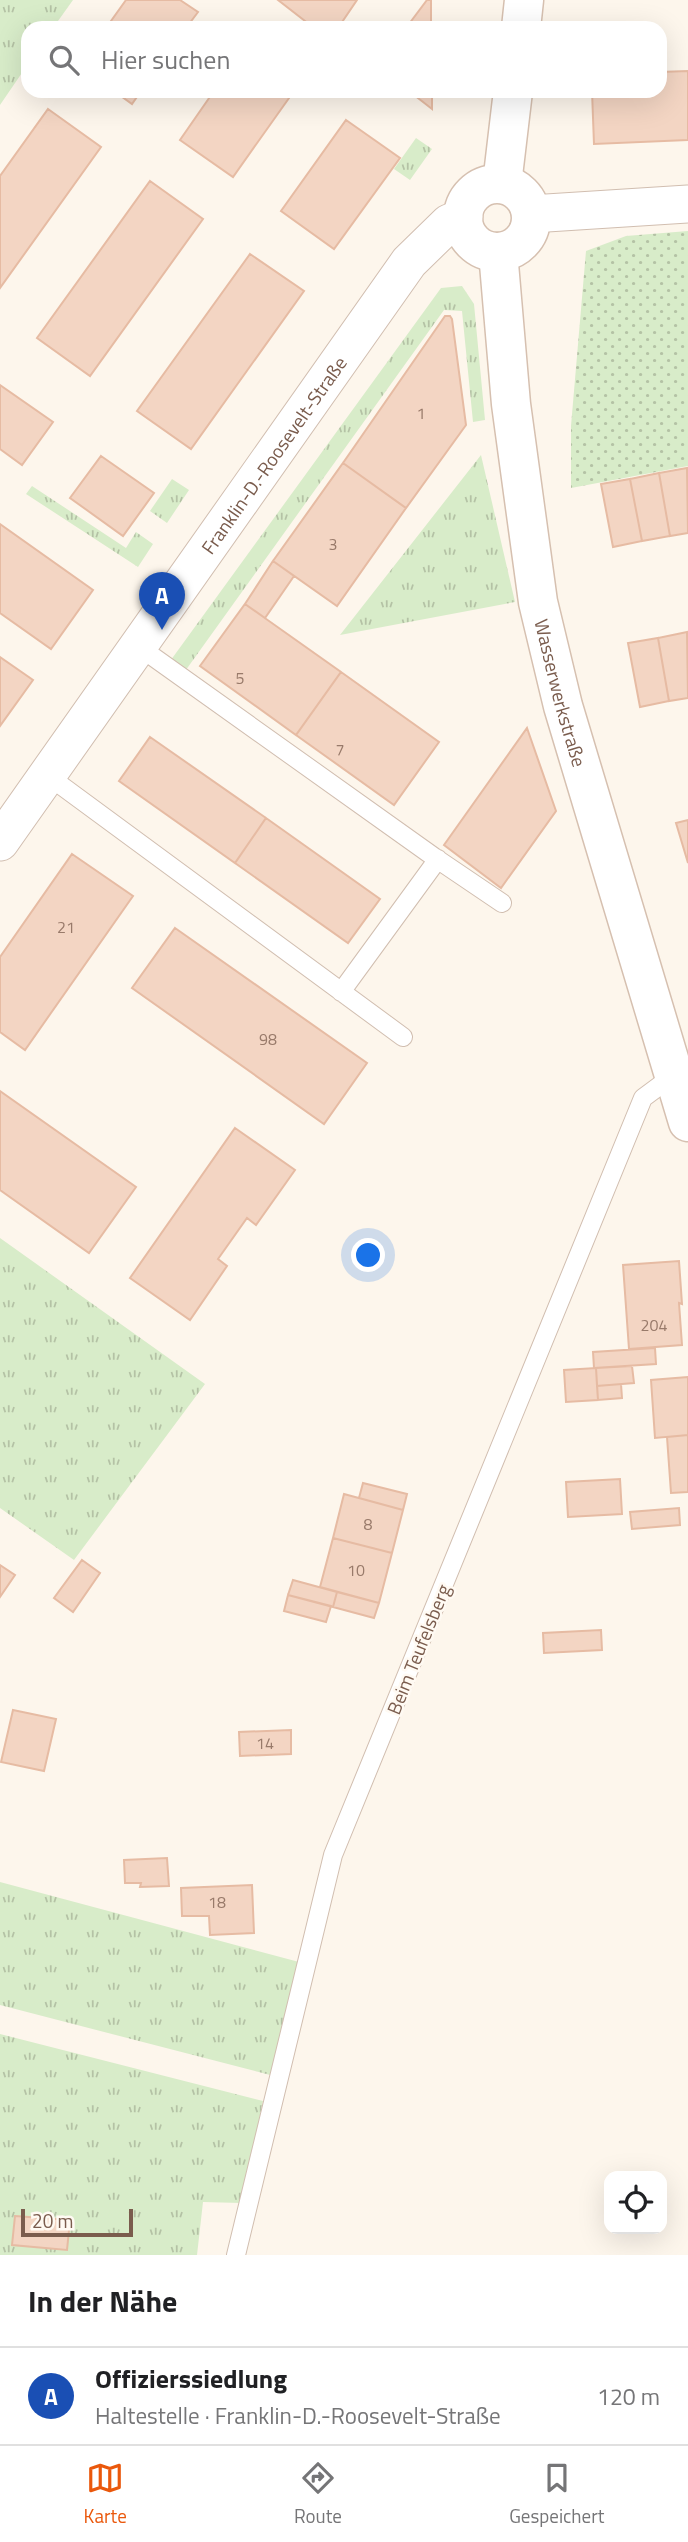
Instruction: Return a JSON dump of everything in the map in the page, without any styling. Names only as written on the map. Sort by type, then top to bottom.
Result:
[{"type":"street","points":[[522,21],[524,0]]},
{"type":"street","points":[[502,184],[512,98]]},
{"type":"street","points":[[490,184],[513,187],[522,193],[531,214],[528,232],[516,247],[498,252],[473,242],[466,230],[464,217],[471,196],[490,184]]},
{"type":"street","points":[[531,214],[688,204]]},
{"type":"street","name":"Franklin-D.-Roosevelt-Straße","points":[[0,842],[409,262],[449,223],[464,217]]},
{"type":"street","name":"Wasserwerkstraße","points":[[498,252],[512,404],[538,602],[563,706],[688,1122]]},
{"type":"lane","points":[[138,646],[502,903]]},
{"type":"lane","points":[[47,775],[403,1037]]},
{"type":"lane","points":[[341,992],[438,859]]},
{"type":"lane","name":"Beim Teufelsberg","points":[[236,2255],[333,1855],[643,1098],[674,1075]]},
{"type":"green space","points":[[0,0],[73,0],[58,21],[21,21],[21,74],[0,105]]},
{"type":"green space","points":[[416,138],[432,149],[410,180],[394,169]]},
{"type":"green space","points":[[688,231],[688,466],[571,488],[571,426],[586,251],[626,236]]},
{"type":"green space","points":[[462,286],[474,304],[485,420],[473,422],[462,311],[444,310],[183,674],[168,664],[441,288]]},
{"type":"green space","points":[[481,455],[515,602],[340,635]]},
{"type":"green space","points":[[172,479],[189,490],[167,523],[150,511]]},
{"type":"green space","points":[[32,486],[126,548],[136,532],[153,544],[138,567],[26,494]]},
{"type":"green space","points":[[0,1238],[205,1384],[74,1560],[0,1508]]},
{"type":"green space","points":[[0,1882],[299,1962],[270,2075],[0,2005]]},
{"type":"green space","points":[[0,2034],[263,2101],[241,2203],[203,2202],[197,2255],[0,2255]]},
{"type":"building","points":[[126,0],[180,0],[198,12],[191,21],[111,21]]},
{"type":"building","points":[[278,0],[357,0],[343,21],[305,21]]},
{"type":"building","points":[[427,0],[431,0],[431,21],[411,21]]},
{"type":"building","points":[[688,71],[688,140],[594,144],[592,98],[667,98],[667,72]]},
{"type":"building","points":[[124,98],[136,98],[132,104]]},
{"type":"building","points":[[209,98],[289,98],[233,177],[180,140]]},
{"type":"building","points":[[418,98],[432,98],[432,109]]},
{"type":"building","points":[[48,109],[101,147],[0,288],[0,176]]},
{"type":"building","points":[[346,120],[400,158],[334,249],[281,211]]},
{"type":"building","points":[[150,181],[203,219],[90,376],[37,338]]},
{"type":"building","points":[[250,254],[304,291],[191,449],[137,411]]},
{"type":"building","points":[[445,316],[452,319],[466,425],[406,508],[343,463]]},
{"type":"building","points":[[0,385],[53,422],[22,465],[0,449]]},
{"type":"building","points":[[101,456],[154,493],[123,536],[70,498]]},
{"type":"building","points":[[343,463],[406,508],[337,606],[273,561]]},
{"type":"building","points":[[687,468],[688,533],[670,536],[659,473]]},
{"type":"building","points":[[659,473],[670,536],[642,541],[630,479]]},
{"type":"building","points":[[630,479],[642,541],[613,547],[601,484]]},
{"type":"building","points":[[0,524],[93,590],[51,649],[0,613]]},
{"type":"building","points":[[273,561],[294,576],[265,618],[245,604]]},
{"type":"building","points":[[245,604],[341,672],[296,735],[200,666]]},
{"type":"building","points":[[687,632],[688,698],[669,701],[658,638]]},
{"type":"building","points":[[658,638],[669,701],[640,707],[628,643]]},
{"type":"building","points":[[0,657],[33,680],[0,726]]},
{"type":"building","points":[[341,672],[439,742],[394,805],[296,735]]},
{"type":"building","points":[[527,728],[556,811],[501,888],[444,845]]},
{"type":"building","points":[[150,737],[266,818],[235,863],[119,781]]},
{"type":"building","points":[[266,818],[380,899],[348,943],[235,863]]},
{"type":"building","points":[[688,820],[688,863],[676,823]]},
{"type":"building","points":[[72,854],[133,896],[25,1050],[0,1032],[0,957]]},
{"type":"building","points":[[175,928],[367,1063],[324,1124],[132,988]]},
{"type":"building","points":[[0,1091],[136,1187],[89,1253],[0,1190]]},
{"type":"building","points":[[235,1128],[295,1170],[256,1225],[247,1218],[218,1259],[227,1266],[190,1320],[130,1278]]},
{"type":"building","points":[[679,1261],[682,1345],[629,1349],[623,1265]]},
{"type":"building","points":[[655,1348],[656,1364],[594,1368],[593,1352]]},
{"type":"building","points":[[632,1366],[634,1383],[597,1386],[596,1368]]},
{"type":"building","points":[[596,1368],[598,1400],[566,1402],[564,1370]]},
{"type":"building","points":[[688,1377],[688,1435],[655,1438],[651,1380]]},
{"type":"building","points":[[621,1384],[622,1398],[598,1400],[597,1386]]},
{"type":"building","points":[[688,1435],[688,1492],[671,1493],[667,1437]]},
{"type":"building","points":[[620,1479],[622,1514],[568,1517],[566,1482]]},
{"type":"building","points":[[363,1483],[407,1494],[403,1510],[359,1498]]},
{"type":"building","points":[[344,1494],[403,1510],[392,1553],[333,1538]]},
{"type":"building","points":[[679,1508],[680,1525],[632,1529],[630,1512]]},
{"type":"building","points":[[333,1538],[392,1553],[379,1603],[320,1587]]},
{"type":"building","points":[[82,1560],[100,1573],[73,1612],[54,1598]]},
{"type":"building","points":[[0,1565],[15,1575],[0,1597]]},
{"type":"building","points":[[293,1580],[337,1592],[333,1607],[288,1595]]},
{"type":"building","points":[[337,1592],[379,1603],[374,1618],[333,1607]]},
{"type":"building","points":[[288,1595],[331,1606],[326,1622],[284,1611]]},
{"type":"building","points":[[601,1630],[602,1650],[544,1653],[543,1633]]},
{"type":"building","points":[[13,1710],[56,1719],[44,1771],[1,1762]]},
{"type":"building","points":[[291,1730],[291,1754],[240,1756],[239,1732]]},
{"type":"building","points":[[167,1858],[169,1886],[140,1887],[141,1883],[125,1883],[124,1860]]},
{"type":"building","points":[[252,1885],[254,1933],[210,1935],[209,1916],[182,1916],[181,1888]]},
{"type":"building","points":[[15,2216],[70,2220],[67,2250],[12,2245]]},
{"type":"place","name":"Offizierssiedlung","points":[[162,630]]}]
